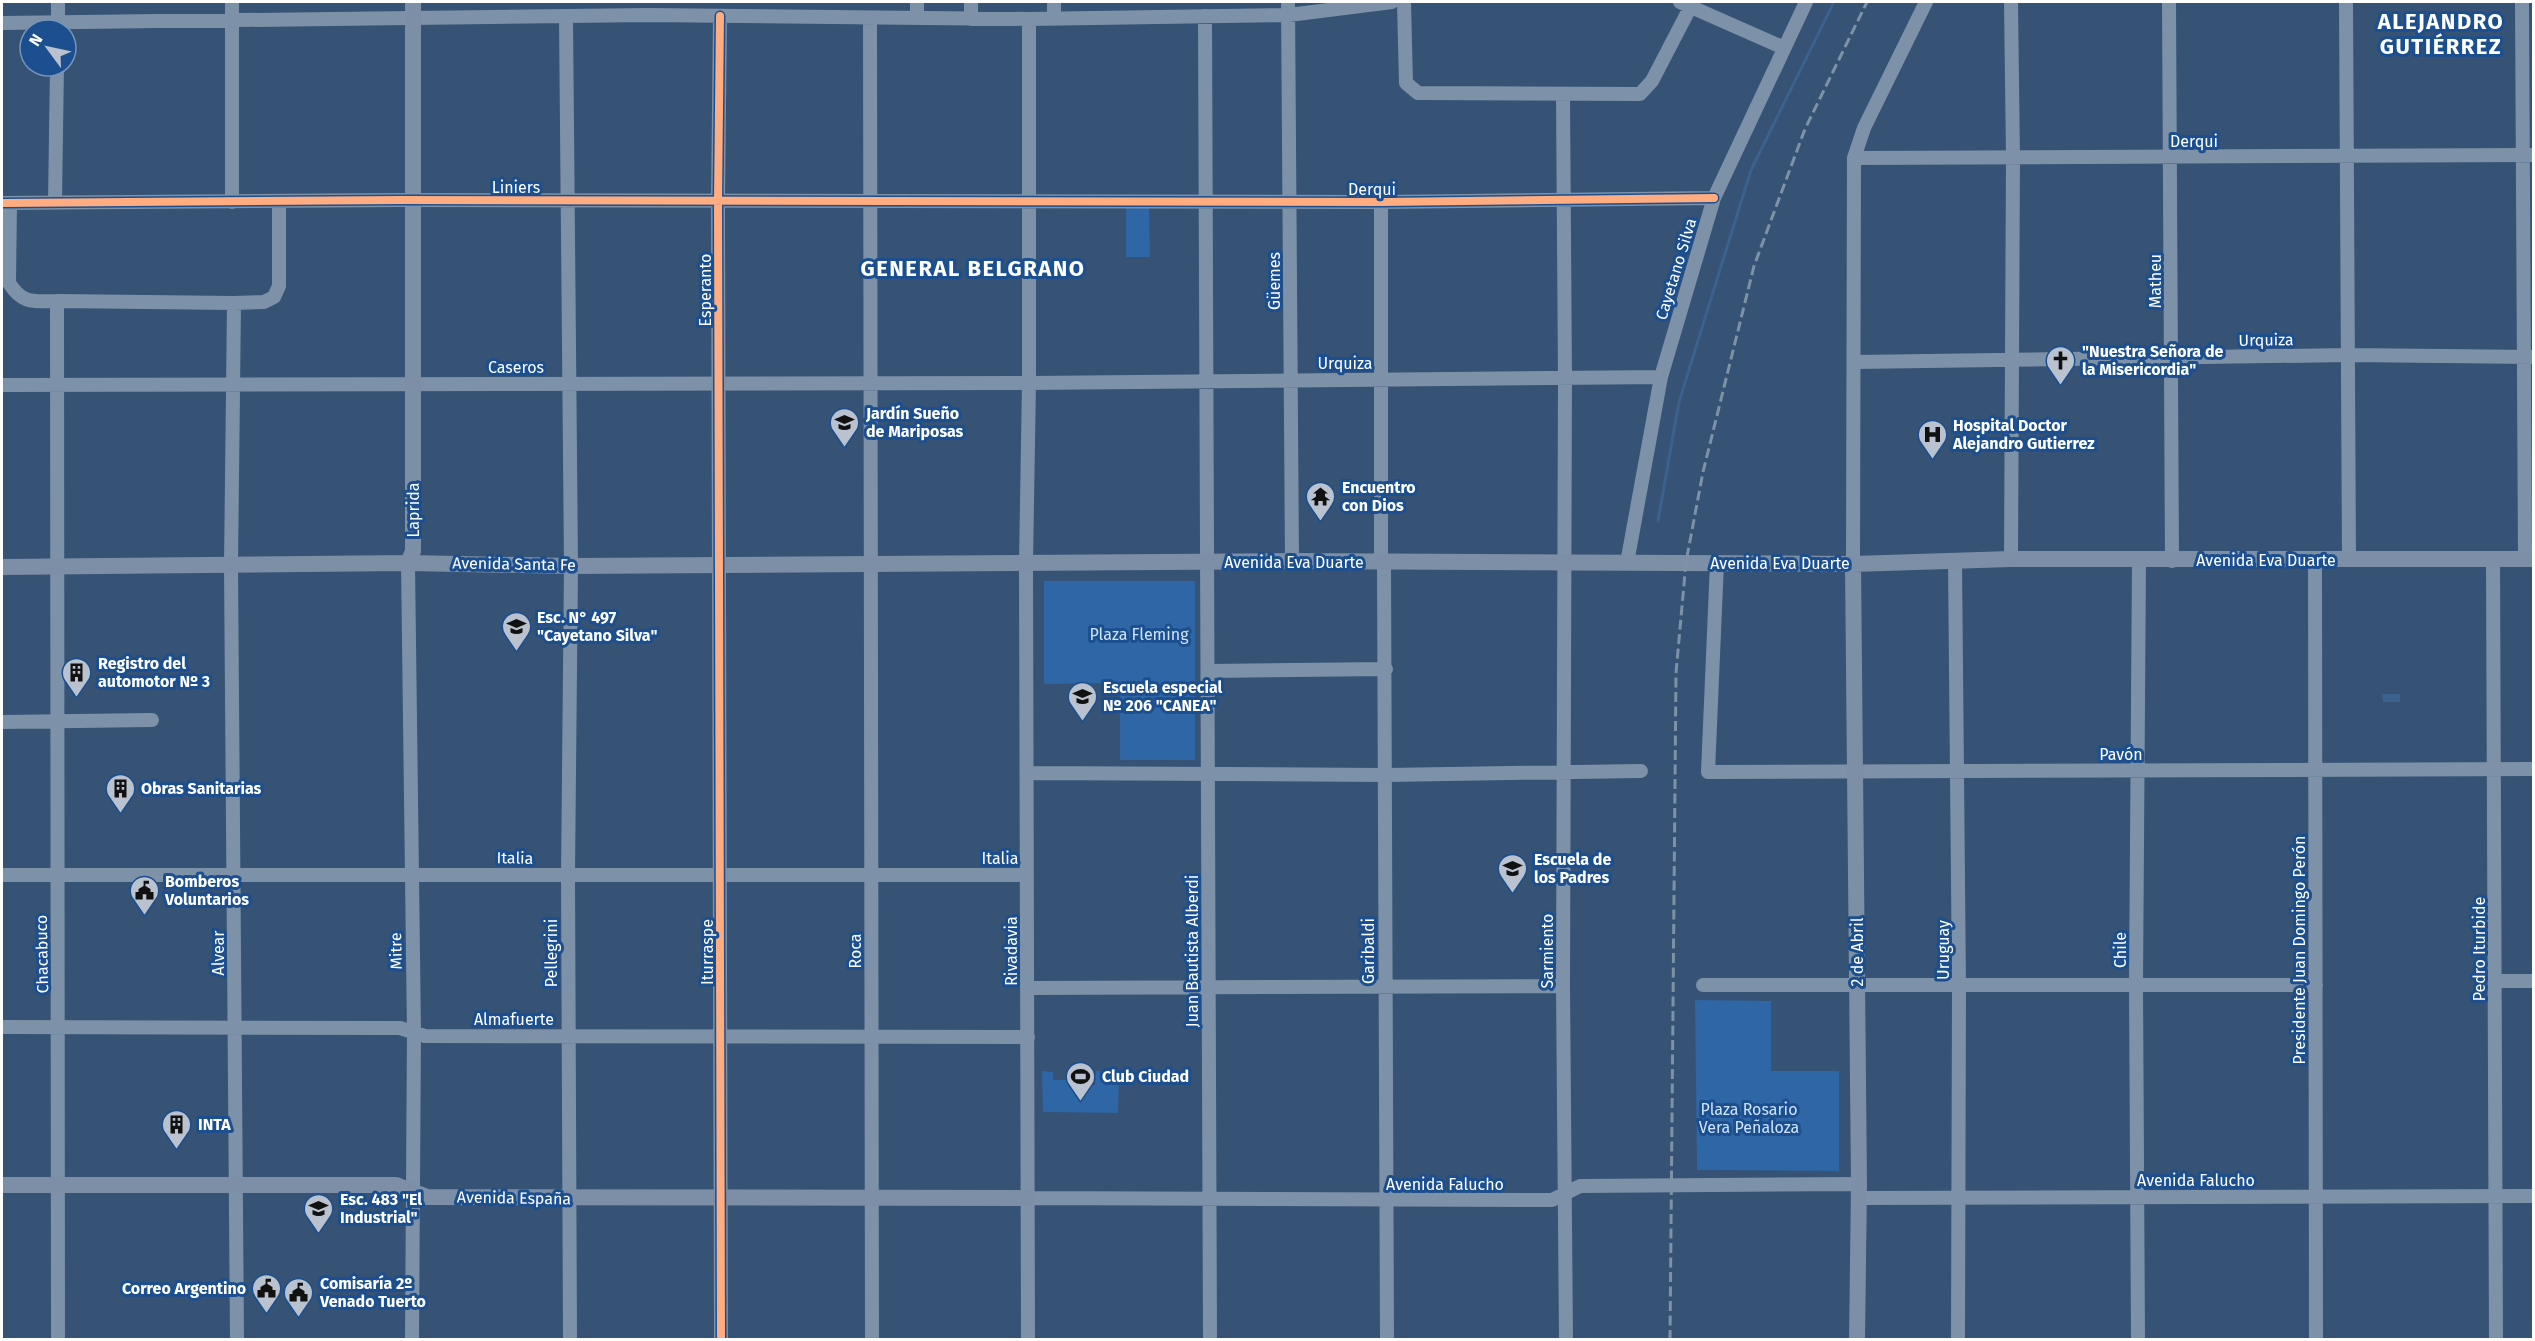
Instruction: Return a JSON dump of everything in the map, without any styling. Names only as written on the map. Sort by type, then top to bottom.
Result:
[{"type":"main road","name":"Laprida","points":[[404,2],[408,20],[408,383],[402,548],[408,563]]},
{"type":"main road","name":"Laprida","points":[[408,20],[413,2]]},
{"type":"main road","name":"Avenida Eva Duarte","points":[[1026,563],[1292,561],[1853,564],[2011,559],[2172,561],[2529,559]]},
{"type":"main road","name":"Avenida Santa Fe","points":[[2,567],[408,563],[571,566],[1026,563]]},
{"type":"main road","name":"2 de Abril","points":[[1853,564],[1859,1191],[1857,1340]]},
{"type":"main road","name":"Avenida España","points":[[2,1185],[396,1185],[427,1197],[568,1199],[1028,1198]]},
{"type":"street","points":[[58,2],[58,18]]},
{"type":"street","points":[[232,2],[232,202]]},
{"type":"street","points":[[782,2],[782,17]]},
{"type":"street","points":[[917,2],[917,18]]},
{"type":"street","points":[[970,2],[970,19]]},
{"type":"street","points":[[1054,2],[1054,18]]},
{"type":"street","points":[[78,25],[566,17],[648,8],[700,8],[720,16],[782,17],[1029,19],[1205,16],[1392,2]]},
{"type":"street","points":[[1404,2],[1406,83],[1418,93],[1640,94],[1652,81],[1688,3],[1782,47]]},
{"type":"street","name":"Cayetano Silva","points":[[1627,563],[1661,377],[1714,198],[1782,47],[1806,2]]},
{"type":"street","points":[[1853,564],[1854,158],[1864,128],[1926,2]]},
{"type":"street","points":[[2011,2],[2013,158],[2011,559]]},
{"type":"street","name":"Matheu","points":[[2169,2],[2172,561]]},
{"type":"street","points":[[2346,2],[2349,560]]},
{"type":"street","points":[[2522,2],[2528,155],[2529,559]]},
{"type":"street","name":"Güemes","points":[[1288,8],[1292,561]]},
{"type":"street","name":"Esperanto","points":[[720,16],[718,382],[721,564]]},
{"type":"street","name":"Juan Bautista Alberdi","points":[[1205,16],[1208,202],[1210,1340]]},
{"type":"street","name":"Pellegrini","points":[[566,17],[571,566],[568,875],[570,1340]]},
{"type":"street","name":"Roca","points":[[870,18],[873,564],[872,1340]]},
{"type":"street","name":"Rivadavia","points":[[1028,1340],[1026,563],[1030,202],[1029,19]]},
{"type":"street","points":[[2,22],[18,23]]},
{"type":"street","points":[[55,202],[57,78]]},
{"type":"street","name":"Sarmiento","points":[[1563,95],[1565,379],[1563,986],[1566,1340]]},
{"type":"street","name":"Derqui","points":[[1854,158],[2528,155]]},
{"type":"street","name":"Derqui","points":[[1030,202],[1563,201],[1714,198]]},
{"type":"street","name":"Liniers","points":[[6,203],[408,200],[1030,202]]},
{"type":"street","points":[[6,203],[9,283],[26,301],[234,303],[264,302],[274,297],[279,286],[279,202]]},
{"type":"street","name":"Garibaldi","points":[[1381,202],[1382,563],[1386,669],[1384,987],[1387,1340]]},
{"type":"street","name":"Chacabuco","points":[[57,301],[58,1340]]},
{"type":"street","name":"Alvear","points":[[234,303],[231,566],[237,1340]]},
{"type":"street","name":"Urquiza","points":[[1855,362],[2348,356],[2528,357]]},
{"type":"street","name":"Urquiza","points":[[1029,383],[1661,377]]},
{"type":"street","name":"Caseros","points":[[2,386],[232,383],[1029,383]]},
{"type":"street","name":"Pedro Iturbide","points":[[2493,559],[2496,1340]]},
{"type":"street","name":"Chile","points":[[2138,1340],[2136,985],[2139,560]]},
{"type":"street","name":"Presidente Juan Domingo Perón","points":[[2315,560],[2316,1340]]},
{"type":"street","name":"Uruguay","points":[[1955,561],[1959,987],[1958,1340]]},
{"type":"street","name":"Mitre","points":[[408,563],[414,1032],[412,1340]]},
{"type":"street","name":"Pavón","points":[[1717,563],[1708,772],[2534,769]]},
{"type":"street","name":"Iturraspe","points":[[721,564],[721,1340]]},
{"type":"street","points":[[1208,671],[1386,669]]},
{"type":"street","points":[[2,722],[152,720]]},
{"type":"street","points":[[1027,773],[1208,776],[1565,774],[1641,771]]},
{"type":"street","name":"Italia","points":[[2,875],[1027,874]]},
{"type":"street","points":[[2496,981],[2534,981]]},
{"type":"street","points":[[1703,986],[2316,985]]},
{"type":"street","points":[[1028,988],[1563,986]]},
{"type":"street","name":"Almafuerte","points":[[2,1027],[400,1028],[425,1036],[721,1039],[1028,1037]]},
{"type":"street","name":"Avenida Falucho","points":[[1028,1198],[1552,1200],[1580,1186],[1859,1191],[1959,1198],[2534,1196]]},
{"type":"green space","points":[[1126,207],[1149,207],[1150,257],[1126,257]]},
{"type":"green space","name":"Plaza Fleming","points":[[1044,581],[1195,581],[1195,760],[1120,760],[1120,683],[1044,684]]},
{"type":"green space","name":"Plaza Rosario Vera Peñaloza","points":[[1695,1000],[1771,1001],[1771,1071],[1839,1071],[1839,1171],[1697,1170]]},
{"type":"green space","name":"Club Ciudad","points":[[1042,1071],[1053,1072],[1053,1080],[1071,1080],[1071,1085],[1095,1085],[1096,1071],[1119,1071],[1118,1113],[1043,1112]]},
{"type":"shaded area","points":[[2382,694],[2400,694],[2400,702],[2383,702]]},
{"type":"waterway","points":[[1658,521],[1679,402],[1751,170],[1834,2]]},
{"type":"railway","points":[[1670,1340],[1676,673],[1686,562],[1703,472],[1754,266],[1805,129],[1867,2]]},
{"type":"cycle path","points":[[720,16],[718,200],[721,1340]]},
{"type":"cycle path","points":[[2,203],[402,200],[1381,202],[1714,198]]},
{"type":"place","name":"\"Nuestra Señora de la Misericordia\"","points":[[2061,386]]},
{"type":"place","name":"Jardín Sueño de Mariposas","points":[[845,448]]},
{"type":"place","name":"Hospital Doctor Alejandro Gutierrez","points":[[1932,460]]},
{"type":"place","name":"Encuentro con Dios","points":[[1321,522]]},
{"type":"place","name":"Esc. N° 497 \"Cayetano Silva\"","points":[[516,652]]},
{"type":"place","name":"Registro del automotor Nº 3","points":[[77,698]]},
{"type":"place","name":"Escuela especial Nº 206 \"CANEA\"","points":[[1082,722]]},
{"type":"place","name":"Obras Sanitarias","points":[[120,814]]},
{"type":"place","name":"Escuela de los Padres","points":[[1513,894]]},
{"type":"place","name":"Bomberos Voluntarios","points":[[144,916]]},
{"type":"place","name":"Club Ciudad","points":[[1081,1102]]},
{"type":"place","name":"INTA","points":[[177,1150]]},
{"type":"place","name":"Esc. 483 \"El Industrial\"","points":[[319,1234]]},
{"type":"place","name":"Correo Argentino","points":[[267,1314]]},
{"type":"place","name":"Comisaría 2º Venado Tuerto","points":[[299,1318]]},
{"type":"district","name":"ALEJANDRO GUTIÉRREZ","points":[[2441,34]]},
{"type":"district","name":"GENERAL BELGRANO","points":[[973,268]]}]
